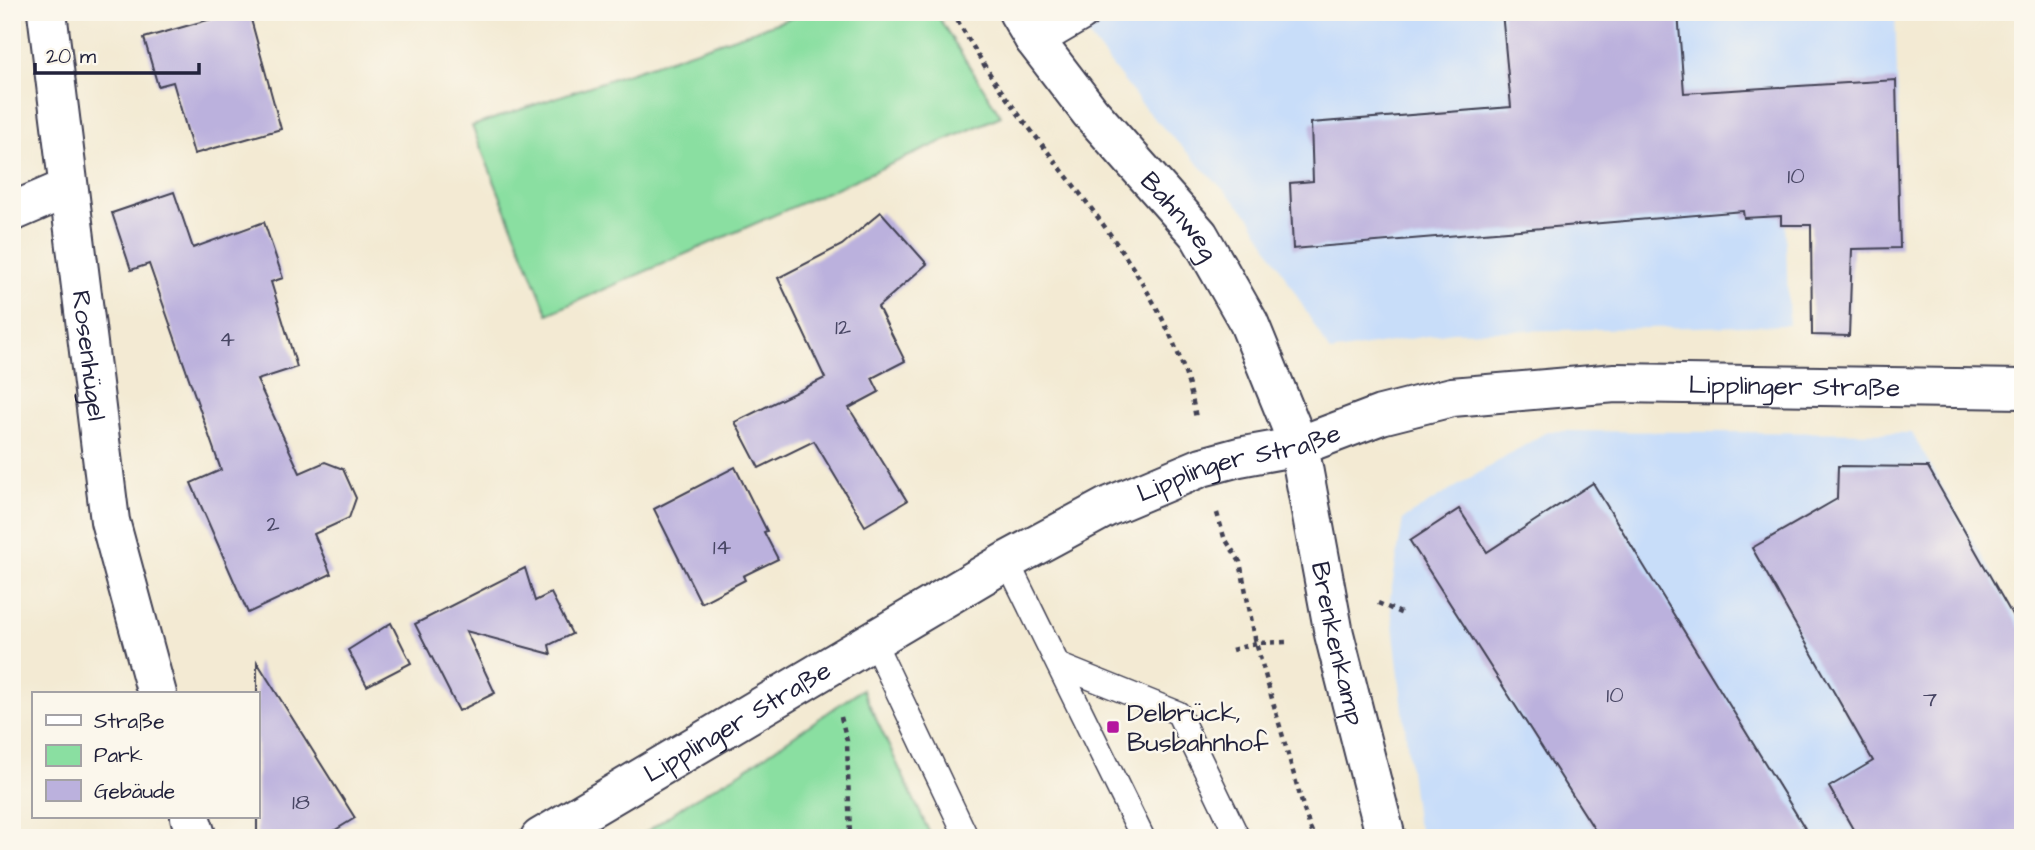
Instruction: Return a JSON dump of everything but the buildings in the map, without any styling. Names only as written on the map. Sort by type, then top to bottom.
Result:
[{"type":"street","name":"Rosenhügel","points":[[47,12],[110,521],[156,692]]},
{"type":"street","points":[[1026,26],[1080,12]]},
{"type":"street","name":"Bahnweg","points":[[1026,26],[1090,112],[1199,235],[1249,323],[1299,446]]},
{"type":"street","points":[[12,212],[68,188]]},
{"type":"street","name":"Lipplinger Straße","points":[[540,838],[1007,561],[1107,507],[1202,467],[1299,446],[1381,415],[1452,397],[1615,383],[2023,388]]},
{"type":"street","name":"Brenkenkamp","points":[[1299,446],[1334,634],[1385,838]]},
{"type":"street","points":[[190,818],[197,838]]},
{"type":"lane","points":[[1007,561],[1143,838]]},
{"type":"lane","points":[[874,642],[967,838]]},
{"type":"lane","points":[[1060,666],[1178,713],[1238,838]]},
{"type":"path","points":[[952,12],[1001,91],[1129,262],[1166,325],[1192,395],[1202,467],[1224,537],[1240,562],[1256,643],[1314,838]]},
{"type":"path","points":[[1378,603],[1405,615]]},
{"type":"path","points":[[1233,650],[1256,643],[1293,642]]},
{"type":"path","points":[[828,668],[847,741],[850,838]]},
{"type":"shaded area","points":[[1070,12],[1895,12],[1899,134],[1782,138],[1789,325],[1452,332],[1330,352],[1250,217],[1147,111]]},
{"type":"shaded area","points":[[1548,431],[1912,433],[2023,628],[2023,838],[1423,838],[1416,820],[1390,599],[1403,519]]},
{"type":"green space","points":[[809,12],[935,12],[1001,116],[548,314],[472,126]]},
{"type":"green space","points":[[862,689],[932,838],[638,838],[687,803],[741,772]]},
{"type":"place","name":"Delbrück, Busbahnhof","points":[[1113,727]]}]
